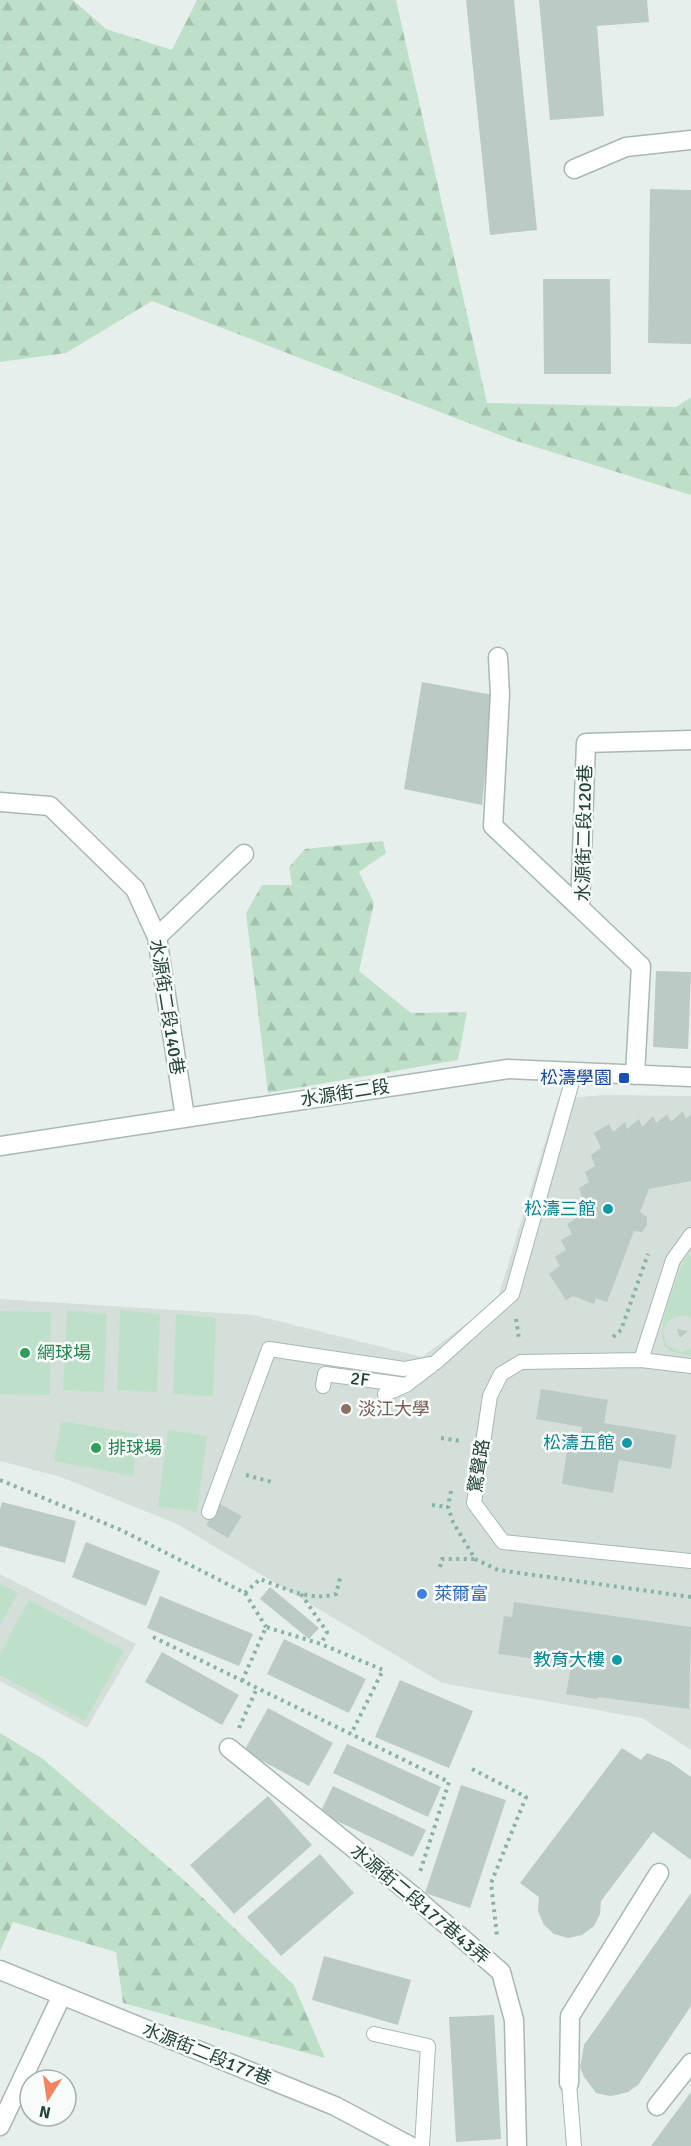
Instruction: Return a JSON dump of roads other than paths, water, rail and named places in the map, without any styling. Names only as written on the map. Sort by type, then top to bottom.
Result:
[{"type":"street","points":[[574,169],[626,147],[691,140]]},
{"type":"street","points":[[498,657],[500,694],[493,825],[580,908]]},
{"type":"street","name":"水源街二段120巷","points":[[635,1075],[641,966],[580,908],[586,743],[691,740]]},
{"type":"street","name":"水源街二段140巷","points":[[0,802],[50,806],[135,889],[157,937],[185,1117]]},
{"type":"street","points":[[157,937],[244,854]]},
{"type":"street","name":"水源街二段","points":[[0,1146],[508,1069],[691,1077]]},
{"type":"street","name":"水源街二段177巷43弄","points":[[229,1748],[412,1895],[501,1972],[514,2020],[517,2146]]},
{"type":"street","points":[[569,2083],[570,2016],[659,1873]]},
{"type":"street","name":"水源街二段177巷","points":[[0,1970],[335,2106],[410,2146]]},
{"type":"street","points":[[0,2126],[62,1995]]},
{"type":"street","points":[[657,2106],[691,2063]]},
{"type":"lane","points":[[384,1394],[406,1385],[435,1363],[512,1294],[575,1071]]},
{"type":"lane","points":[[641,1360],[673,1260],[691,1235]]},
{"type":"lane","points":[[209,1512],[269,1349],[404,1369],[435,1363]]},
{"type":"lane","name":"驚聲路","points":[[691,1366],[641,1360],[521,1362],[501,1374],[490,1396],[474,1503],[503,1542],[691,1561]]},
{"type":"lane","name":"2F","points":[[322,1386],[325,1374],[406,1385]]},
{"type":"lane","points":[[374,2034],[428,2046],[422,2146]]},
{"type":"lane","points":[[569,2083],[574,2146]]},
{"type":"place","name":"松濤學園","points":[[624,1078]]},
{"type":"place","name":"松濤三館","points":[[608,1209]]},
{"type":"place","name":"網球場","points":[[25,1353]]},
{"type":"place","name":"淡江大學","points":[[346,1409]]},
{"type":"place","name":"松濤五館","points":[[627,1443]]},
{"type":"place","name":"排球場","points":[[96,1448]]},
{"type":"place","name":"萊爾富","points":[[422,1594]]},
{"type":"place","name":"教育大樓","points":[[617,1660]]}]
